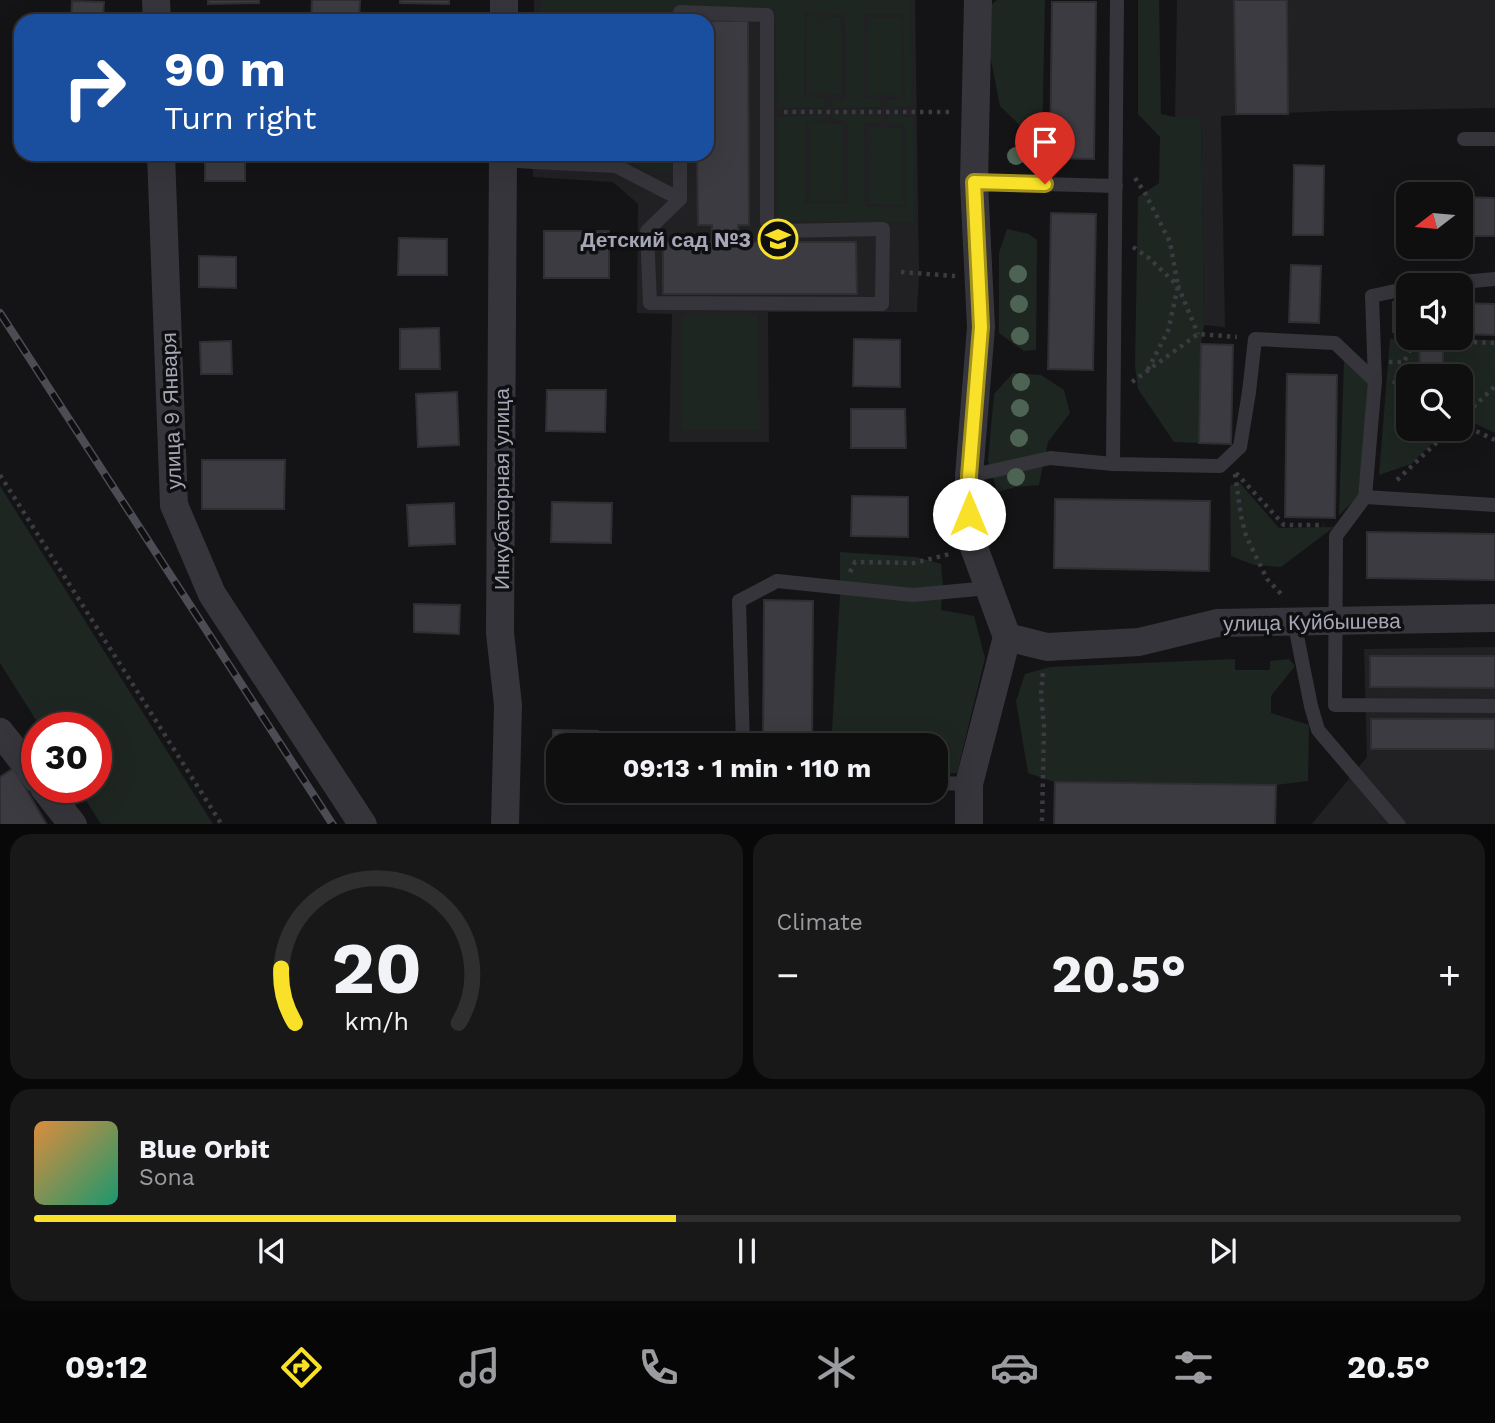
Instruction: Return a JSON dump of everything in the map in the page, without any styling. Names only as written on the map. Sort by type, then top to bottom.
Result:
[{"type":"street","points":[[969,824],[969,784],[1007,637],[969,534],[969,476],[981,327],[974,182],[978,0]]},
{"type":"street","name":"улица 9 Января","points":[[161,161],[174,505],[212,594],[363,824]]},
{"type":"street","name":"Инкубаторная улица","points":[[503,161],[499,633],[508,705],[506,824]]},
{"type":"street","name":"улица Куйбышева","points":[[1007,637],[1047,646],[1139,642],[1217,623],[1495,618]]},
{"type":"street","points":[[0,733],[21,759]]},
{"type":"street","points":[[56,803],[73,824]]},
{"type":"lane","points":[[1114,464],[1117,0]]},
{"type":"lane","points":[[680,14],[767,15],[767,222],[777,231],[883,229],[882,304],[650,303],[647,231],[680,199],[680,161]]},
{"type":"lane","points":[[1464,139],[1495,139]]},
{"type":"lane","points":[[553,161],[616,166],[680,199]]},
{"type":"lane","points":[[974,182],[1116,186]]},
{"type":"lane","points":[[1473,281],[1495,279]]},
{"type":"lane","points":[[1396,291],[1372,296],[1375,361],[1372,497],[1336,536],[1335,705],[1495,706]]},
{"type":"lane","points":[[969,476],[1050,458],[1114,464],[1220,466],[1240,447],[1255,339],[1335,343],[1375,381]]},
{"type":"lane","points":[[1372,497],[1495,505]]},
{"type":"lane","points":[[743,733],[739,601],[777,581],[913,596],[989,588]]},
{"type":"lane","points":[[1300,621],[1311,706],[1318,730],[1399,824]]},
{"type":"lane","points":[[948,783],[969,784]]},
{"type":"path","points":[[766,112],[975,112]]},
{"type":"path","points":[[1116,148],[1145,193],[1170,242],[1178,286],[1198,334]]},
{"type":"path","points":[[1115,247],[1133,247],[1149,258],[1178,286]]},
{"type":"path","points":[[883,271],[978,278]]},
{"type":"path","points":[[1147,371],[1168,331],[1178,286]]},
{"type":"path","points":[[1114,395],[1198,334],[1255,339]]},
{"type":"path","points":[[1473,342],[1495,343]]},
{"type":"path","points":[[1375,361],[1404,362],[1410,350]]},
{"type":"path","points":[[1473,409],[1495,386]]},
{"type":"path","points":[[1473,428],[1495,440]]},
{"type":"path","points":[[1372,497],[1437,441]]},
{"type":"path","points":[[1220,466],[1235,472],[1284,525],[1335,525],[1347,521]]},
{"type":"path","points":[[1235,472],[1246,536],[1267,579],[1300,621]]},
{"type":"path","points":[[0,475],[222,824]]},
{"type":"path","points":[[840,588],[855,562],[914,564],[974,548]]},
{"type":"path","points":[[1042,821],[1044,727],[1041,694],[1047,646]]},
{"type":"shaded area","name":"Детский сад №3","points":[[534,0],[915,0],[919,274],[917,312],[768,312],[769,442],[669,442],[672,314],[637,313],[638,204],[613,182],[533,177],[533,161],[714,161],[714,14],[534,14]]},
{"type":"shaded area","points":[[541,0],[911,0],[911,106],[888,107],[888,100],[905,99],[903,14],[864,15],[864,97],[881,99],[880,107],[832,108],[832,100],[846,100],[846,14],[805,13],[804,95],[825,98],[824,107],[777,108],[775,9],[676,8],[676,14],[541,14]]},
{"type":"shaded area","points":[[997,0],[1045,0],[1042,147],[1000,106],[990,55],[991,5]]},
{"type":"shaded area","points":[[1138,0],[1159,0],[1161,114],[1201,117],[1204,325],[1201,344],[1199,443],[1174,442],[1138,389],[1135,366],[1138,197],[1159,183],[1160,137],[1138,114]]},
{"type":"shaded area","points":[[1177,0],[1495,0],[1495,108],[1221,116],[1225,327],[1204,325],[1201,118],[1175,117]]},
{"type":"shaded area","points":[[807,16],[841,17],[842,94],[807,93]]},
{"type":"shaded area","points":[[868,18],[901,18],[902,95],[867,95]]},
{"type":"shaded area","points":[[832,114],[882,115],[882,122],[864,123],[865,207],[906,207],[905,125],[888,123],[888,116],[913,117],[913,223],[778,221],[778,117],[825,115],[825,120],[806,121],[805,204],[848,204],[848,121],[832,119]]},
{"type":"shaded area","points":[[809,123],[842,124],[844,201],[809,201]]},
{"type":"shaded area","points":[[869,127],[902,128],[903,205],[869,204]]},
{"type":"shaded area","points":[[627,161],[676,161],[676,170],[657,173]]},
{"type":"shaded area","points":[[1007,229],[1029,234],[1037,240],[1036,350],[1024,351],[999,333],[999,253]]},
{"type":"shaded area","points":[[682,316],[758,316],[760,430],[682,430]]},
{"type":"shaded area","points":[[1390,339],[1396,339],[1396,350],[1473,350],[1473,340],[1495,340],[1495,433],[1473,423],[1473,364],[1396,364],[1396,441],[1435,441],[1411,464],[1379,475]]},
{"type":"shaded area","points":[[1344,360],[1370,384],[1358,497],[1339,515]]},
{"type":"shaded area","points":[[1013,373],[1041,375],[1064,390],[1070,413],[1048,442],[1039,485],[997,492],[988,460],[994,394]]},
{"type":"shaded area","points":[[1240,483],[1279,528],[1334,527],[1281,567],[1254,565],[1231,556],[1230,485]]},
{"type":"shaded area","points":[[0,486],[213,824],[101,824],[88,803],[112,803],[112,712],[31,712],[0,663]]},
{"type":"shaded area","points":[[840,552],[916,557],[941,564],[941,610],[974,616],[985,658],[957,773],[948,773],[948,733],[832,733]]},
{"type":"shaded area","points":[[1495,647],[1495,824],[1312,824],[1367,757],[1364,649]]},
{"type":"shaded area","points":[[1235,659],[1235,670],[1270,670],[1270,661],[1289,659],[1295,666],[1271,696],[1271,713],[1309,725],[1308,781],[1276,785],[1055,782],[1028,773],[1016,701],[1025,674],[1050,667]]},
{"type":"building","points":[[208,0],[259,0],[259,3],[208,4]]},
{"type":"building","points":[[312,0],[360,0],[359,14],[311,14]]},
{"type":"building","points":[[400,0],[449,0],[449,4],[400,3]]},
{"type":"building","points":[[1234,0],[1287,0],[1288,114],[1236,114]]},
{"type":"building","points":[[72,1],[104,2],[103,14],[71,14]]},
{"type":"building","points":[[1052,2],[1096,2],[1094,159],[1050,158]]},
{"type":"building","points":[[714,21],[748,21],[749,225],[738,225],[738,242],[856,242],[857,294],[663,294],[663,242],[712,242],[712,225],[698,225],[697,161],[714,161]]},
{"type":"building","points":[[205,161],[245,161],[245,181],[205,181]]},
{"type":"building","points":[[1294,165],[1324,166],[1323,235],[1293,235]]},
{"type":"building","points":[[1474,197],[1495,198],[1495,236],[1474,236]]},
{"type":"building","points":[[1051,213],[1096,214],[1093,370],[1048,369]]},
{"type":"building","points":[[544,231],[609,231],[609,278],[544,278]]},
{"type":"building","points":[[399,238],[447,239],[447,275],[398,275]]},
{"type":"building","points":[[199,256],[236,257],[236,288],[199,287]]},
{"type":"building","points":[[1291,265],[1321,266],[1319,323],[1289,322]]},
{"type":"building","points":[[1393,302],[1396,302],[1396,332],[1393,332]]},
{"type":"building","points":[[1473,303],[1495,304],[1495,335],[1473,334]]},
{"type":"building","points":[[439,328],[440,369],[400,369],[400,329]]},
{"type":"building","points":[[854,339],[900,340],[900,387],[853,386]]},
{"type":"building","points":[[231,341],[232,374],[201,374],[200,342]]},
{"type":"building","points":[[1201,344],[1233,345],[1231,444],[1199,443]]},
{"type":"building","points":[[1419,350],[1443,350],[1443,364],[1420,364]]},
{"type":"building","points":[[1287,374],[1337,375],[1335,518],[1285,517]]},
{"type":"building","points":[[547,390],[606,390],[605,432],[546,431]]},
{"type":"building","points":[[457,392],[459,445],[418,447],[416,394]]},
{"type":"building","points":[[851,409],[905,409],[906,448],[851,448]]},
{"type":"building","points":[[202,460],[285,460],[284,509],[202,509]]},
{"type":"building","points":[[852,496],[908,497],[908,537],[851,536]]},
{"type":"building","points":[[1055,499],[1210,501],[1209,571],[1054,568]]},
{"type":"building","points":[[552,502],[612,503],[611,543],[551,542]]},
{"type":"building","points":[[454,503],[455,544],[409,546],[407,505]]},
{"type":"building","points":[[1367,532],[1495,534],[1495,580],[1367,578]]},
{"type":"building","points":[[764,600],[813,601],[812,733],[763,733]]},
{"type":"building","points":[[414,604],[460,605],[459,634],[414,632]]},
{"type":"building","points":[[1370,656],[1495,656],[1495,688],[1370,687]]},
{"type":"building","points":[[1371,719],[1495,719],[1495,749],[1371,749]]},
{"type":"building","points":[[553,730],[598,731],[598,733],[553,733]]},
{"type":"building","points":[[14,768],[21,780],[21,803],[34,803],[46,824],[0,824],[0,777]]},
{"type":"building","points":[[1055,782],[1276,785],[1275,824],[1054,824]]},
{"type":"railway","points":[[0,313],[332,824]]},
{"type":"place","name":"Детский сад №3","points":[[778,239]]},
{"type":"route","points":[[969,514],[969,476],[981,327],[974,182],[1045,184]]}]
